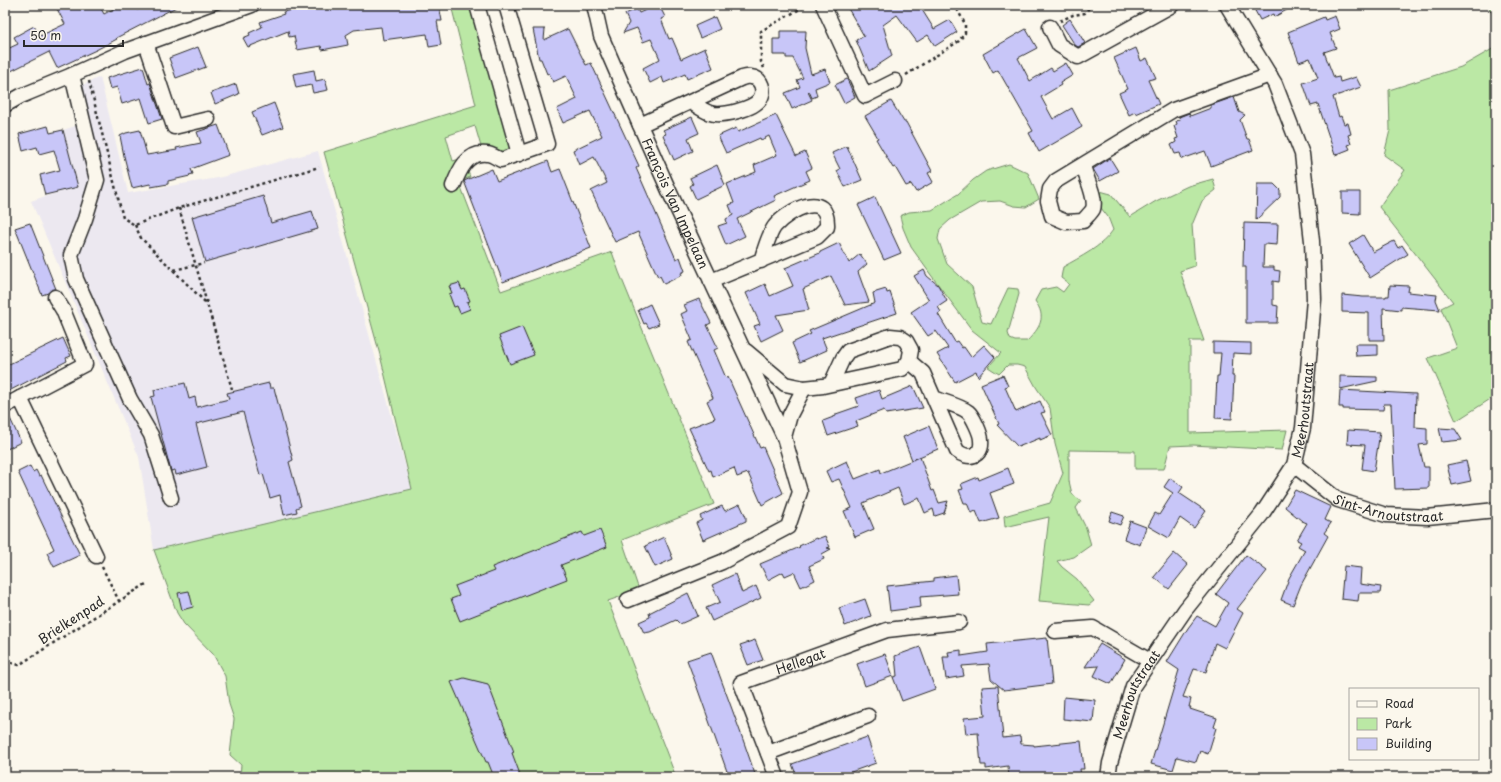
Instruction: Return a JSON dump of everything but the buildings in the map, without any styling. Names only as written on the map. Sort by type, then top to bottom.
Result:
[{"type":"street","points":[[5,105],[21,96],[125,51],[252,5]]},
{"type":"street","points":[[477,5],[518,154]]},
{"type":"street","points":[[453,186],[459,172],[467,161],[474,155],[487,154],[501,160],[547,144],[506,5]]},
{"type":"street","name":"François Van Impelaan","points":[[594,5],[601,36],[640,125],[784,437],[800,492],[788,527],[722,562],[628,600]]},
{"type":"street","points":[[823,5],[865,96],[895,81]]},
{"type":"street","points":[[1050,27],[1059,45],[1078,57],[1172,5]]},
{"type":"street","name":"Meerhoutstraat","points":[[1108,777],[1110,762],[1133,686],[1185,610],[1262,514],[1294,464],[1303,428],[1314,299],[1312,241],[1302,154],[1275,84],[1227,5]]},
{"type":"street","points":[[146,43],[174,127],[208,119]]},
{"type":"street","points":[[72,75],[97,180],[85,219],[71,255],[76,278],[130,399],[151,435],[171,498]]},
{"type":"street","points":[[1083,165],[1173,110],[1270,75]]},
{"type":"street","name":"François Van Impelaan","points":[[640,125],[742,78],[752,77],[760,82]]},
{"type":"street","points":[[691,102],[711,114],[726,114],[754,104],[760,100],[763,91],[760,82]]},
{"type":"street","name":"François Van Impelaan","points":[[711,281],[761,261],[817,237],[827,227],[828,218],[821,207],[814,204],[807,204],[799,208],[774,227],[761,261]]},
{"type":"street","points":[[5,406],[86,364],[63,310],[55,297]]},
{"type":"street","points":[[831,384],[843,358],[848,351],[890,336],[900,336],[906,341],[911,350],[909,361],[923,373],[934,398]]},
{"type":"street","name":"François Van Impelaan","points":[[743,349],[784,384],[804,388],[831,384],[902,369],[909,361]]},
{"type":"street","points":[[784,437],[790,415],[804,388]]},
{"type":"street","points":[[20,398],[96,556]]},
{"type":"street","name":"Sint-Arnoutstraat","points":[[1294,464],[1338,500],[1386,515],[1427,517],[1496,510]]},
{"type":"street","name":"Hellegat","points":[[777,777],[741,683],[887,630],[959,622]]},
{"type":"street","points":[[1054,631],[1093,628],[1150,661]]},
{"type":"street","points":[[768,753],[868,716]]},
{"type":"path","points":[[760,82],[768,76],[761,62],[761,31],[807,5]]},
{"type":"path","points":[[895,81],[959,41],[965,33],[965,24],[955,5]]},
{"type":"path","points":[[1050,27],[1065,18],[1085,12],[1091,5]]},
{"type":"path","points":[[86,69],[123,218],[135,225],[141,238],[207,304]]},
{"type":"path","points":[[135,225],[179,208],[319,167]]},
{"type":"path","points":[[179,208],[232,389]]},
{"type":"path","points":[[173,270],[204,262]]},
{"type":"path","points":[[96,556],[119,600]]},
{"type":"path","name":"Brielkenpad","points":[[5,661],[19,665],[146,584]]},
{"type":"shaded area","points":[[100,77],[128,193],[218,178],[318,151],[412,489],[154,550],[139,457],[31,201],[78,186],[63,130],[81,124],[71,90]]},
{"type":"green space","points":[[451,5],[469,5],[512,151],[484,157],[475,126],[446,136],[453,161],[463,158],[470,177],[459,182],[501,291],[612,252],[714,504],[622,540],[639,590],[608,601],[676,777],[240,777],[241,765],[230,755],[234,719],[229,704],[225,676],[213,654],[184,624],[177,613],[154,550],[412,489],[380,355],[324,152],[476,105]]},
{"type":"green space","points":[[1488,5],[1496,5],[1496,22]]},
{"type":"green space","points":[[1496,47],[1496,396],[1456,421],[1428,358],[1457,348],[1441,308],[1453,302],[1379,207],[1405,170],[1384,155],[1390,130],[1389,90],[1461,67]]},
{"type":"green space","points":[[1009,164],[1028,173],[1039,199],[1026,207],[1014,206],[1000,201],[981,202],[950,220],[940,229],[938,239],[947,264],[972,287],[982,322],[991,324],[1008,288],[1018,289],[1019,294],[1008,333],[1010,339],[1015,341],[1027,341],[1032,336],[1038,327],[1041,317],[1041,312],[1035,301],[1041,290],[1056,287],[1063,292],[1069,284],[1061,278],[1063,267],[1097,247],[1113,230],[1108,217],[1101,208],[1100,191],[1111,194],[1130,217],[1156,201],[1188,186],[1213,179],[1216,190],[1202,201],[1192,225],[1195,266],[1180,271],[1204,341],[1190,341],[1190,433],[1287,430],[1282,450],[1193,445],[1170,446],[1164,469],[1135,469],[1135,451],[1069,450],[1069,481],[1072,494],[1081,501],[1076,508],[1086,528],[1091,545],[1074,557],[1057,561],[1077,579],[1094,601],[1089,605],[1039,601],[1049,517],[1005,527],[1004,516],[1050,503],[1063,473],[1055,444],[1050,408],[1025,367],[1008,365],[999,374],[988,367],[1001,353],[972,330],[931,275],[911,247],[900,216],[909,212],[932,210],[958,194],[973,180],[986,171]]}]
